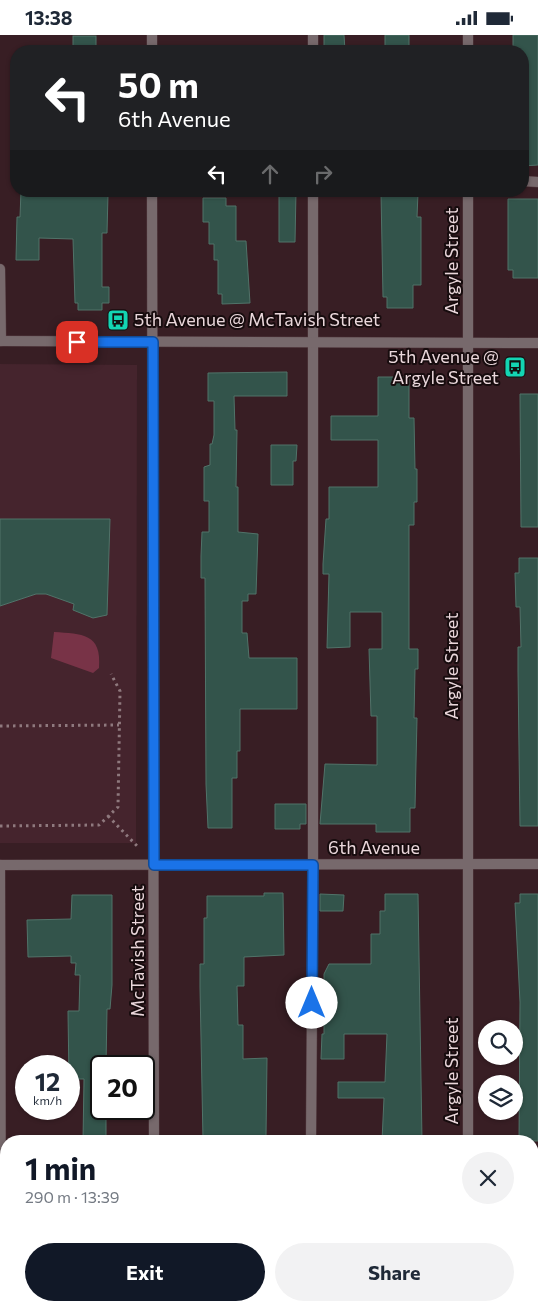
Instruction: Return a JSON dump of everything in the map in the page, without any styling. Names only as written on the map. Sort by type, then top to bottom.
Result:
[{"type":"street","name":"McTavish Street","points":[[152,197],[154,1135]]},
{"type":"street","points":[[310,1135],[313,865],[313,197]]},
{"type":"street","name":"Argyle Street","points":[[468,197],[468,1135]]},
{"type":"street","points":[[0,269],[1,341],[538,343]]},
{"type":"street","name":"6th Avenue","points":[[0,865],[538,864]]},
{"type":"street","points":[[0,865],[1,1135]]},
{"type":"path","points":[[0,826],[99,825],[118,807],[120,691],[111,674]]},
{"type":"path","points":[[0,726],[119,725]]},
{"type":"path","points":[[108,816],[154,865]]},
{"type":"shaded area","points":[[0,364],[137,365],[136,843],[0,843]]},
{"type":"shaded area","points":[[54,632],[81,635],[93,642],[99,656],[99,668],[93,673],[51,658]]},
{"type":"building","points":[[324,35],[344,35],[345,45],[324,45]]},
{"type":"building","points":[[385,35],[409,35],[409,45],[385,45]]},
{"type":"building","points":[[513,35],[538,35],[538,165],[529,166],[529,45],[513,45]]},
{"type":"building","points":[[73,36],[96,36],[96,45],[73,45]]},
{"type":"building","points":[[21,197],[108,197],[107,233],[102,233],[102,287],[109,287],[109,303],[102,303],[102,310],[78,310],[78,303],[75,303],[73,239],[39,238],[39,260],[16,260],[17,217],[20,217]]},
{"type":"building","points":[[279,197],[296,197],[295,242],[279,242]]},
{"type":"building","points":[[381,197],[418,197],[417,217],[421,217],[421,285],[413,285],[413,308],[387,308],[387,297],[383,297]]},
{"type":"building","points":[[203,198],[226,198],[226,206],[236,206],[236,241],[246,241],[250,303],[222,304],[222,294],[218,294],[218,260],[214,260],[214,244],[209,244],[209,222],[203,222]]},
{"type":"building","points":[[508,199],[538,199],[538,278],[513,278],[513,270],[508,270]]},
{"type":"building","points":[[287,372],[287,396],[234,396],[235,430],[237,430],[236,487],[238,487],[238,532],[258,534],[256,594],[248,594],[248,601],[242,601],[242,633],[247,633],[249,658],[297,658],[297,709],[240,709],[240,751],[237,751],[237,778],[232,778],[232,828],[208,828],[205,578],[201,578],[201,556],[202,532],[209,532],[209,501],[204,501],[204,467],[210,465],[210,444],[212,444],[214,435],[214,401],[208,401],[208,373]]},
{"type":"building","points":[[378,377],[409,377],[409,418],[414,418],[417,502],[414,502],[414,525],[409,525],[409,649],[418,649],[418,669],[415,669],[414,718],[417,718],[415,808],[410,808],[410,832],[376,832],[376,824],[320,824],[325,764],[377,765],[377,716],[371,716],[369,649],[382,649],[382,612],[350,612],[350,647],[327,648],[329,574],[323,574],[323,564],[326,519],[329,519],[329,487],[378,487],[378,440],[331,440],[331,416],[378,416]]},
{"type":"building","points":[[520,394],[538,394],[538,527],[521,527]]},
{"type":"building","points":[[271,445],[297,445],[296,461],[293,461],[293,485],[271,485]]},
{"type":"building","points":[[0,519],[110,519],[107,615],[93,618],[73,610],[74,604],[46,594],[36,594],[0,606]]},
{"type":"building","points":[[519,558],[538,558],[538,826],[520,826],[518,647],[521,647],[520,607],[516,607],[515,573],[519,573]]},
{"type":"building","points":[[275,804],[306,804],[306,824],[300,824],[300,829],[275,829]]},
{"type":"building","points":[[264,893],[283,893],[284,955],[244,957],[244,986],[237,986],[238,1025],[243,1025],[243,1059],[267,1058],[266,1135],[203,1135],[200,964],[204,964],[204,918],[207,918],[207,896],[264,896]]},
{"type":"building","points":[[320,894],[344,895],[343,911],[320,911]]},
{"type":"building","points":[[385,894],[418,894],[422,1135],[382,1135],[384,1098],[338,1098],[338,1082],[385,1082],[387,1034],[344,1034],[344,1059],[321,1059],[322,1034],[324,1034],[324,974],[329,964],[371,964],[371,934],[380,934],[380,911],[385,911]]},
{"type":"building","points":[[520,894],[538,894],[538,1135],[519,1135],[519,1120],[523,1120],[523,1075],[519,1075],[520,1065],[523,1065],[523,1020],[520,1020],[515,903],[520,903]]},
{"type":"building","points":[[72,895],[112,895],[112,985],[110,1009],[107,1009],[106,1055],[90,1055],[90,1120],[106,1120],[106,1135],[83,1135],[84,1079],[80,1079],[80,1055],[69,1055],[68,1011],[79,1011],[80,975],[75,975],[76,963],[71,963],[71,956],[28,957],[27,920],[71,919]]},
{"type":"place","name":"5th Avenue @ McTavish Street","points":[[118,320]]},
{"type":"place","name":"5th Avenue @ Argyle Street","points":[[515,367]]},
{"type":"route","points":[[77,342],[153,342],[154,865],[313,865],[312,1003]]}]
